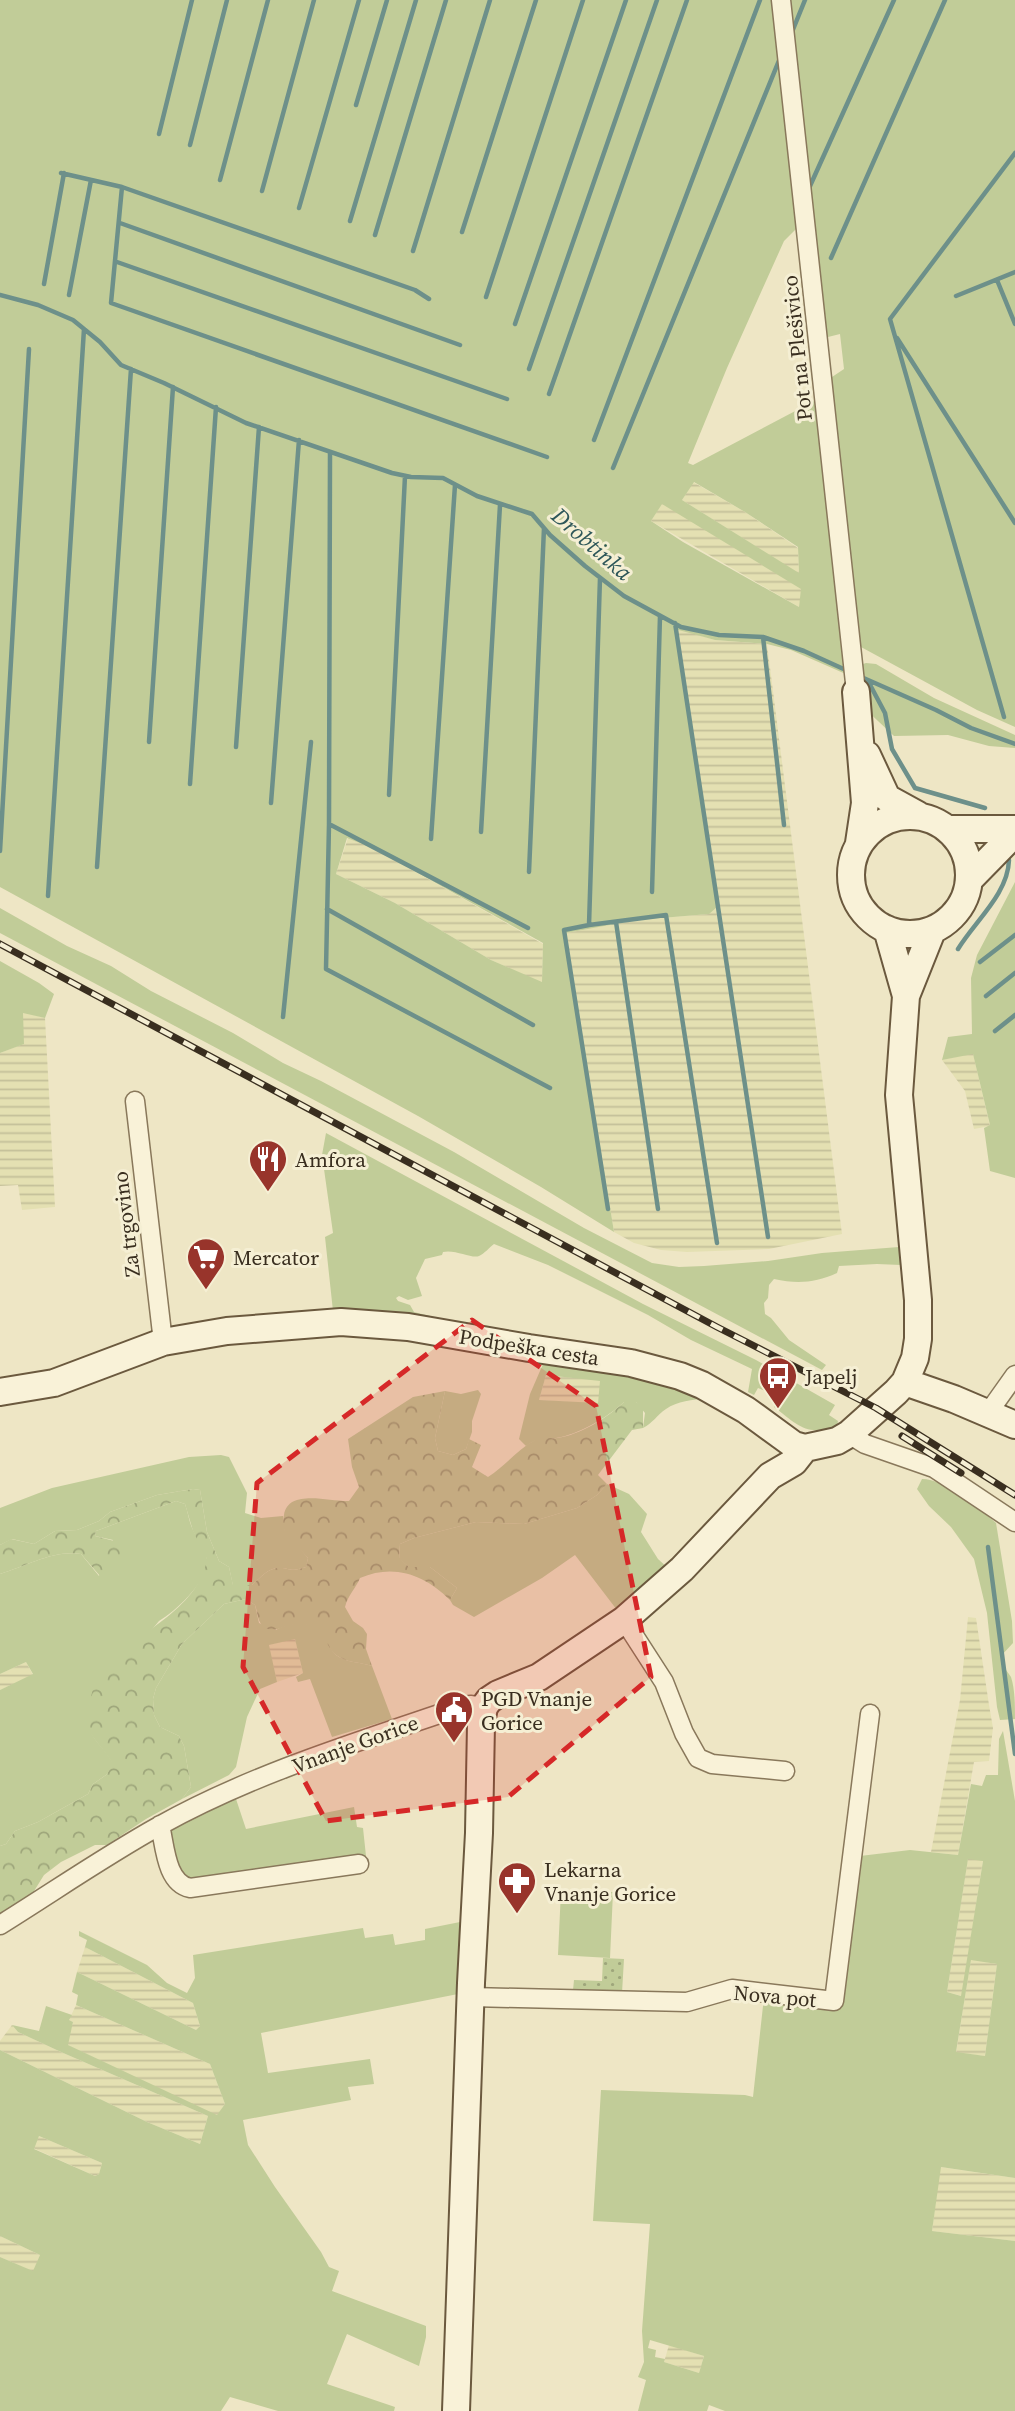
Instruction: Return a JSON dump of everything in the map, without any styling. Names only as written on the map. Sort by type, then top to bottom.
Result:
[{"type":"main road","points":[[856,692],[865,803],[859,843],[852,862],[851,883],[857,901],[868,916],[887,929],[917,935],[932,932],[954,915],[964,899],[969,880],[968,861],[961,843],[948,829],[931,818],[918,815],[887,798],[861,742]]},
{"type":"main road","points":[[859,843],[873,828],[885,821],[918,815]]},
{"type":"main road","points":[[948,829],[1015,831]]},
{"type":"main road","points":[[969,880],[1015,831]]},
{"type":"main road","points":[[887,929],[906,996]]},
{"type":"main road","points":[[794,1443],[824,1445],[849,1434],[905,1382],[915,1357],[918,1300],[899,1094],[906,996],[932,932]]},
{"type":"main road","name":"Podpeška cesta","points":[[0,1392],[54,1383],[163,1342],[227,1331],[341,1322],[408,1327],[529,1349],[631,1363],[680,1376],[746,1410],[794,1443]]},
{"type":"main road","points":[[905,1382],[1015,1425]]},
{"type":"main road","name":"Vnanje Gorice","points":[[484,1707],[498,1694],[539,1677],[624,1620],[682,1569],[770,1476],[794,1443]]},
{"type":"main road","points":[[456,2411],[481,1724],[484,1707]]},
{"type":"street","name":"Pot na Plešivico","points":[[781,0],[856,692]]},
{"type":"street","name":"Za trgovino","points":[[135,1101],[163,1342]]},
{"type":"street","points":[[988,1413],[1015,1375]]},
{"type":"street","points":[[849,1434],[865,1444],[934,1468],[1015,1522]]},
{"type":"street","points":[[624,1620],[664,1682],[684,1733],[698,1758],[712,1764],[785,1771]]},
{"type":"street","name":"Vnanje Gorice","points":[[0,1925],[160,1825],[247,1784],[341,1747],[457,1708],[470,1705],[484,1707]]},
{"type":"street","name":"Nova pot","points":[[471,1997],[687,2002],[732,1989],[834,2001],[870,1714]]},
{"type":"street","points":[[160,1825],[173,1877],[180,1886],[190,1888],[359,1864]]},
{"type":"highlighted area","points":[[472,1320],[596,1406],[651,1677],[508,1797],[326,1821],[243,1667],[257,1483]]},
{"type":"shaded area","points":[[693,482],[745,512],[798,548],[799,574],[682,500]]},
{"type":"shaded area","points":[[662,503],[802,589],[799,607],[651,521]]},
{"type":"shaded area","points":[[675,628],[715,640],[767,644],[842,1234],[769,1249],[687,1252],[661,1250],[634,1243],[614,1232],[566,933],[637,920],[709,914]]},
{"type":"shaded area","points":[[348,838],[375,849],[543,944],[542,983],[491,960],[395,903],[336,874]]},
{"type":"shaded area","points":[[23,1012],[45,1018],[55,1207],[22,1210],[18,1185],[0,1186],[0,1053],[23,1044]]},
{"type":"shaded area","points":[[973,1053],[990,1126],[974,1129],[965,1091],[942,1060]]},
{"type":"shaded area","points":[[546,1375],[601,1380],[598,1404],[539,1400]]},
{"type":"shaded area","points":[[968,1617],[976,1618],[993,1728],[989,1761],[974,1762],[958,1855],[931,1852],[960,1700]]},
{"type":"shaded area","points":[[295,1638],[303,1673],[277,1682],[268,1645]]},
{"type":"shaded area","points":[[26,1662],[33,1675],[0,1690],[0,1674]]},
{"type":"shaded area","points":[[968,1858],[983,1860],[962,1996],[947,1992]]},
{"type":"shaded area","points":[[85,1947],[193,2003],[200,2026],[196,2030],[77,1972]]},
{"type":"shaded area","points":[[971,1959],[997,1964],[985,2056],[956,2053]]},
{"type":"shaded area","points":[[76,2005],[210,2064],[225,2104],[217,2116],[67,2045],[73,2022],[69,2020]]},
{"type":"shaded area","points":[[12,2025],[18,2032],[61,2052],[208,2116],[200,2144],[147,2122],[0,2050],[0,2041]]},
{"type":"shaded area","points":[[39,2136],[102,2163],[99,2174],[95,2176],[33,2148]]},
{"type":"shaded area","points":[[940,2167],[1015,2178],[1015,2241],[932,2231]]},
{"type":"shaded area","points":[[0,2236],[40,2255],[34,2272],[0,2257]]},
{"type":"shaded area","points":[[669,2345],[704,2356],[699,2373],[664,2362]]},
{"type":"green space","points":[[0,0],[774,0],[799,226],[784,241],[688,463],[693,465],[818,399],[848,675],[791,650],[767,644],[715,640],[675,629],[717,907],[709,914],[637,920],[566,933],[614,1232],[418,1116],[0,887]],"holes":[[[694,482],[798,547],[799,573],[682,500]],[[662,504],[801,589],[799,607],[651,521]],[[347,838],[375,849],[543,943],[542,982],[491,960],[395,903],[336,874]]]},
{"type":"green space","points":[[787,0],[1015,0],[1015,727],[977,710],[861,647],[829,379],[844,369],[840,334],[824,338]]},
{"type":"green space","points":[[876,664],[934,698],[1015,735],[1015,748],[989,746],[948,735],[894,736],[862,706],[860,665]]},
{"type":"green space","points":[[1015,882],[1015,1178],[990,1171],[984,1128],[990,1125],[973,1054],[942,1060],[948,1037],[972,1034],[971,978],[977,955]]},
{"type":"green space","points":[[0,908],[67,946],[111,966],[151,991],[233,1033],[283,1063],[454,1152],[584,1228],[652,1263],[679,1267],[704,1266],[899,1247],[901,1265],[839,1266],[837,1273],[821,1279],[790,1282],[774,1279],[769,1285],[768,1298],[764,1303],[765,1314],[789,1340],[826,1365],[822,1370],[0,933]]},
{"type":"green space","points":[[0,961],[54,994],[45,1018],[23,1013],[24,1044],[0,1053]]},
{"type":"green space","points":[[326,1133],[643,1304],[756,1360],[835,1405],[829,1415],[838,1421],[837,1426],[817,1430],[803,1427],[774,1407],[775,1395],[758,1388],[754,1395],[748,1392],[752,1369],[548,1265],[494,1244],[479,1256],[448,1251],[425,1259],[416,1278],[422,1296],[408,1300],[399,1296],[396,1298],[410,1305],[414,1312],[430,1316],[430,1321],[333,1311],[325,1237],[333,1233],[322,1155]]},
{"type":"green space","points":[[551,1360],[629,1369],[706,1398],[670,1406],[643,1428],[645,1413],[636,1402],[624,1402],[610,1414],[583,1429],[565,1436],[538,1440],[526,1446],[519,1439],[530,1394],[543,1364]],"holes":[[[546,1375],[600,1381],[598,1403],[539,1400]]]},
{"type":"green space","points":[[478,1390],[481,1394],[466,1449],[453,1455],[438,1451],[435,1438],[445,1391],[461,1394]]},
{"type":"green space","points":[[445,1391],[435,1438],[438,1451],[453,1455],[466,1449],[469,1439],[481,1445],[472,1467],[488,1477],[535,1440],[557,1438],[584,1430],[624,1402],[636,1402],[643,1407],[643,1428],[632,1430],[598,1475],[607,1484],[597,1495],[577,1508],[524,1524],[476,1522],[400,1544],[399,1558],[409,1567],[430,1567],[457,1588],[450,1600],[430,1584],[408,1574],[385,1572],[360,1578],[345,1607],[353,1621],[367,1634],[366,1649],[372,1666],[340,1658],[319,1631],[307,1625],[266,1628],[259,1621],[255,1605],[246,1599],[224,1604],[182,1644],[156,1688],[153,1699],[154,1715],[160,1727],[179,1736],[184,1746],[191,1787],[182,1799],[107,1845],[95,1845],[61,1862],[44,1875],[31,1896],[0,1915],[0,1846],[6,1844],[15,1831],[38,1822],[88,1794],[93,1784],[106,1775],[113,1765],[89,1731],[85,1720],[97,1678],[116,1656],[179,1607],[201,1577],[207,1559],[193,1531],[185,1504],[176,1501],[96,1531],[95,1536],[126,1544],[128,1552],[119,1565],[100,1576],[81,1554],[71,1553],[50,1556],[0,1574],[0,1545],[11,1539],[34,1544],[55,1531],[77,1530],[99,1521],[110,1512],[157,1495],[193,1489],[200,1490],[207,1532],[219,1561],[229,1567],[233,1585],[252,1585],[273,1569],[296,1570],[306,1567],[308,1558],[284,1530],[287,1507],[301,1499],[311,1498],[349,1501],[359,1487],[352,1467],[348,1439],[413,1397]]},
{"type":"green space","points":[[189,1457],[229,1457],[247,1493],[245,1513],[261,1518],[283,1516],[285,1531],[308,1558],[306,1567],[296,1570],[273,1569],[252,1585],[233,1586],[229,1567],[219,1561],[207,1532],[200,1490],[193,1489],[157,1495],[110,1512],[99,1521],[77,1530],[55,1531],[34,1544],[12,1539],[0,1545],[0,1508],[52,1488]]},
{"type":"green space","points":[[922,1479],[951,1489],[996,1523],[1013,1643],[1001,1656],[1003,1666],[1011,1677],[1015,1719],[1000,1720],[987,1613],[974,1559],[951,1527],[929,1506],[917,1489]]},
{"type":"green space","points":[[607,1484],[629,1494],[647,1514],[641,1532],[658,1559],[669,1569],[617,1610],[575,1555],[542,1578],[474,1617],[453,1605],[450,1600],[457,1588],[430,1567],[409,1567],[399,1559],[400,1544],[414,1538],[476,1522],[524,1524],[577,1508],[597,1495]]},
{"type":"green space","points":[[176,1501],[185,1504],[192,1527],[206,1555],[206,1567],[190,1595],[159,1621],[90,1704],[90,1731],[114,1765],[93,1784],[88,1794],[38,1822],[15,1831],[6,1844],[0,1846],[0,1690],[33,1674],[26,1662],[0,1674],[0,1574],[50,1556],[71,1553],[81,1554],[99,1576],[113,1540],[95,1536],[96,1531]]},
{"type":"green space","points":[[246,1599],[255,1605],[259,1623],[276,1630],[293,1624],[312,1626],[322,1632],[340,1658],[372,1666],[392,1719],[332,1737],[310,1679],[298,1682],[296,1677],[303,1673],[295,1639],[269,1645],[277,1682],[260,1689],[247,1717],[236,1767],[229,1775],[182,1799],[191,1787],[184,1746],[179,1736],[160,1727],[154,1715],[153,1699],[156,1688],[182,1644],[224,1604]]},
{"type":"green space","points":[[1003,1731],[1015,1801],[1015,2178],[941,2167],[932,2231],[1015,2241],[1015,2411],[725,2411],[709,2405],[707,2411],[638,2411],[646,2380],[638,2377],[644,2362],[642,2331],[650,2224],[593,2221],[601,2090],[753,2097],[764,1997],[838,2009],[860,1856],[910,1850],[958,1855],[971,1784],[982,1786],[986,1775],[998,1775],[999,1739]],"holes":[[[968,1859],[983,1861],[961,1996],[947,1992]],[[971,1960],[997,1964],[985,2056],[956,2052]],[[650,2340],[704,2356],[699,2373],[664,2362],[665,2359],[655,2357],[656,2350],[648,2348]]]},
{"type":"green space","points":[[235,1796],[246,1829],[354,1807],[357,1827],[363,1828],[366,1856],[189,1881],[178,1876],[169,1828]]},
{"type":"green space","points":[[561,1890],[613,1892],[610,1958],[558,1955]]},
{"type":"green space","points":[[465,1921],[463,1993],[261,2033],[268,2073],[370,2059],[374,2084],[348,2087],[351,2100],[243,2120],[248,2145],[329,2267],[339,2271],[332,2291],[426,2326],[419,2366],[347,2334],[327,2384],[395,2407],[394,2411],[278,2411],[230,2397],[221,2411],[0,2411],[0,2257],[33,2271],[40,2255],[0,2236],[0,2050],[147,2122],[200,2144],[208,2116],[61,2052],[18,2032],[12,2025],[39,2031],[46,2006],[72,2015],[69,2020],[73,2022],[68,2045],[217,2115],[225,2104],[210,2064],[76,2005],[78,1995],[72,1992],[77,1972],[196,2030],[200,2026],[193,2003],[85,1947],[87,1940],[79,1936],[79,1931],[147,1965],[167,1983],[187,1993],[195,1978],[193,1955],[363,1928],[365,1938],[393,1934],[395,1945],[425,1940],[425,1929]],"holes":[[[39,2136],[102,2163],[99,2174],[95,2176],[34,2149]]]},
{"type":"green space","points":[[603,1958],[624,1959],[622,1993],[573,1990],[574,1980],[602,1981]]},
{"type":"waterway","points":[[159,134],[192,0]]},
{"type":"waterway","points":[[190,145],[227,0]]},
{"type":"waterway","points":[[220,180],[268,0]]},
{"type":"waterway","points":[[262,191],[314,0]]},
{"type":"waterway","points":[[299,208],[359,0]]},
{"type":"waterway","points":[[356,105],[387,0]]},
{"type":"waterway","points":[[350,221],[416,0]]},
{"type":"waterway","points":[[375,235],[446,0]]},
{"type":"waterway","points":[[413,251],[490,0]]},
{"type":"waterway","points":[[462,232],[536,0]]},
{"type":"waterway","points":[[486,297],[583,0]]},
{"type":"waterway","points":[[515,324],[626,0]]},
{"type":"waterway","points":[[529,369],[657,0]]},
{"type":"waterway","points":[[549,394],[687,0]]},
{"type":"waterway","points":[[594,440],[760,0]]},
{"type":"waterway","points":[[792,32],[805,0]]},
{"type":"waterway","points":[[810,186],[894,0]]},
{"type":"waterway","points":[[831,258],[945,0]]},
{"type":"waterway","points":[[613,468],[780,58]]},
{"type":"waterway","points":[[1004,717],[890,319],[1015,153]]},
{"type":"waterway","points":[[61,173],[122,187],[415,290],[429,299]]},
{"type":"waterway","points":[[44,284],[64,173]]},
{"type":"waterway","points":[[69,295],[91,180]]},
{"type":"waterway","points":[[122,187],[111,303],[547,457]]},
{"type":"waterway","points":[[120,223],[460,345]]},
{"type":"waterway","points":[[117,262],[507,399]]},
{"type":"waterway","points":[[956,296],[1015,272]]},
{"type":"waterway","points":[[997,280],[1015,324]]},
{"type":"waterway","name":"Drobtinka","points":[[0,295],[38,305],[73,320],[100,342],[121,365],[246,423],[392,473],[411,477],[443,478],[477,496],[532,514],[550,535],[624,596],[681,627],[719,635],[763,637],[804,651],[848,671]]},
{"type":"waterway","points":[[48,896],[84,329]]},
{"type":"waterway","points":[[897,338],[1015,523]]},
{"type":"waterway","points":[[0,851],[29,349]]},
{"type":"waterway","points":[[97,867],[131,369]]},
{"type":"waterway","points":[[149,742],[173,387]]},
{"type":"waterway","points":[[190,784],[216,407]]},
{"type":"waterway","points":[[236,747],[259,427]]},
{"type":"waterway","points":[[271,803],[299,440]]},
{"type":"waterway","points":[[330,453],[326,969],[550,1088]]},
{"type":"waterway","points":[[389,795],[405,476]]},
{"type":"waterway","points":[[431,839],[455,485]]},
{"type":"waterway","points":[[481,832],[500,505]]},
{"type":"waterway","points":[[529,872],[544,528]]},
{"type":"waterway","points":[[600,578],[589,925],[666,915],[717,1243]]},
{"type":"waterway","points":[[652,892],[660,616]]},
{"type":"waterway","points":[[675,623],[768,1237]]},
{"type":"waterway","points":[[763,637],[784,825]]},
{"type":"waterway","name":"Drobtinka","points":[[859,676],[971,728],[1015,744]]},
{"type":"waterway","points":[[868,681],[885,713],[892,749],[915,788],[985,808]]},
{"type":"waterway","points":[[283,1017],[311,742]]},
{"type":"waterway","points":[[329,824],[528,928]]},
{"type":"waterway","points":[[958,949],[997,896],[1009,860]]},
{"type":"waterway","points":[[327,909],[533,1025]]},
{"type":"waterway","points":[[616,922],[658,1209]]},
{"type":"waterway","points":[[589,925],[564,930],[608,1209]]},
{"type":"waterway","points":[[980,962],[1015,935]]},
{"type":"waterway","points":[[986,996],[1015,973]]},
{"type":"waterway","points":[[995,1031],[1015,1015]]},
{"type":"waterway","points":[[988,1547],[1015,1754]]},
{"type":"railway","points":[[0,944],[717,1327],[876,1408],[1015,1495]]},
{"type":"railway","points":[[902,1436],[961,1473]]},
{"type":"place","name":"Amfora","points":[[268,1193]]},
{"type":"place","name":"Mercator","points":[[206,1291]]},
{"type":"place","name":"Japelj","points":[[778,1410]]},
{"type":"place","name":"PGD Vnanje Gorice","points":[[454,1744]]},
{"type":"place","name":"Lekarna Vnanje Gorice","points":[[517,1915]]}]
